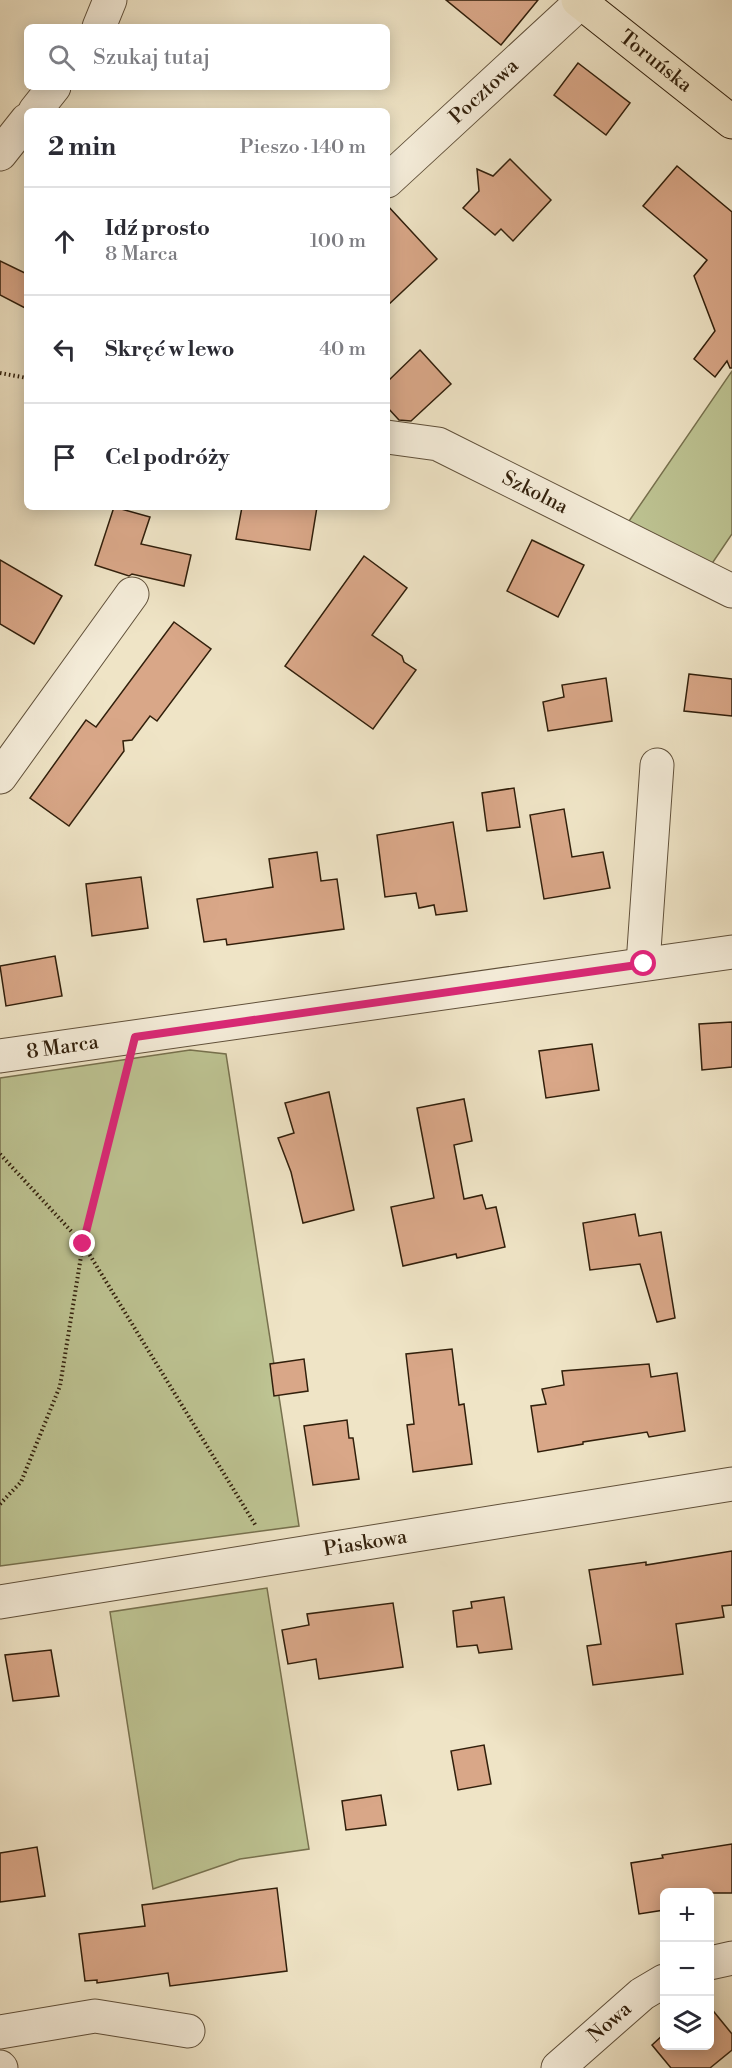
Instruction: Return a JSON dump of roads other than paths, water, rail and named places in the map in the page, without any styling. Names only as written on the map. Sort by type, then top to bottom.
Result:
[{"type":"main road","name":"Toruńska","points":[[580,1],[732,122]]},
{"type":"street","points":[[100,24],[110,0]]},
{"type":"street","name":"Pocztowa","points":[[390,178],[580,1]]},
{"type":"street","points":[[37,108],[52,90]]},
{"type":"street","points":[[0,153],[24,124]]},
{"type":"street","name":"Szkolna","points":[[390,436],[438,444],[732,591]]},
{"type":"street","points":[[0,777],[132,594]]},
{"type":"street","points":[[644,964],[657,765]]},
{"type":"street","name":"8 Marca","points":[[0,1056],[732,952]]},
{"type":"street","name":"Piaskowa","points":[[0,1602],[732,1484]]},
{"type":"street","points":[[714,1962],[732,1958]]},
{"type":"street","name":"Nowa","points":[[558,2068],[642,1995],[660,1984]]},
{"type":"street","points":[[0,2032],[95,2016],[188,2031]]}]
